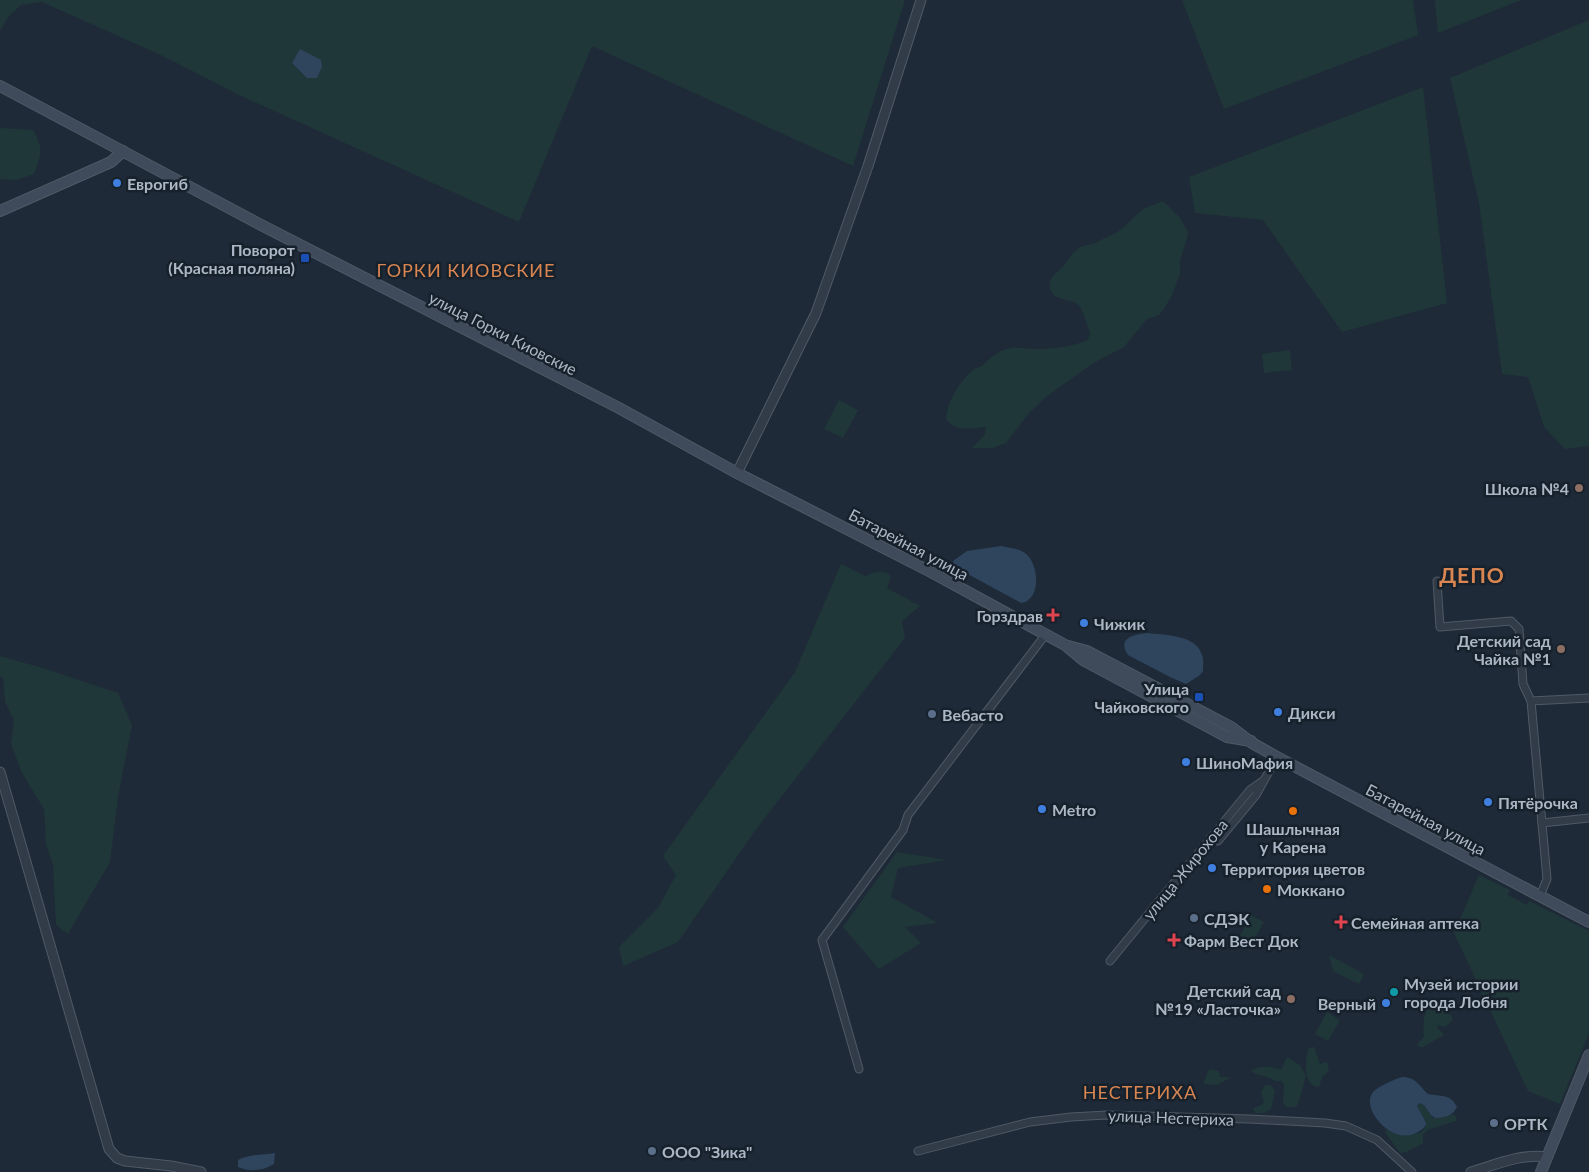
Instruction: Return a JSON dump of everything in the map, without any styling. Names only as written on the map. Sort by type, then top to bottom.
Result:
[{"type":"main road","name":"улица Горки Киовские","points":[[0,86],[278,234],[619,408],[737,473]]},
{"type":"main road","points":[[0,211],[111,162],[123,151]]},
{"type":"main road","name":"Батарейная улица","points":[[737,473],[931,572],[1065,645],[1087,650],[1231,727],[1250,742],[1277,757],[1589,922]]},
{"type":"main road","points":[[1541,1172],[1589,1055]]},
{"type":"street","points":[[737,473],[816,313],[864,175],[921,0]]},
{"type":"street","points":[[1437,581],[1440,627],[1511,621],[1519,629],[1523,684],[1531,702],[1547,879],[1540,896]]},
{"type":"street","points":[[859,1069],[822,940],[903,830],[911,811],[1046,634]]},
{"type":"street","points":[[1531,702],[1589,698]]},
{"type":"street","name":"улица Жирохова","points":[[1210,838],[1218,841],[1256,794],[1277,757]]},
{"type":"street","points":[[0,772],[110,1149],[117,1158],[126,1161],[171,1166],[201,1172]]},
{"type":"street","name":"улица Жирохова","points":[[1110,961],[1250,790],[1262,781]]},
{"type":"street","points":[[1542,823],[1589,818]]},
{"type":"street","name":"улица Нестериха","points":[[918,1151],[1030,1122],[1071,1117],[1107,1114],[1250,1119],[1346,1126],[1378,1140],[1412,1172]]},
{"type":"street","points":[[1471,1172],[1520,1158],[1537,1155],[1547,1157]]},
{"type":"green space","points":[[0,0],[905,0],[853,166],[592,46],[519,222],[239,95],[163,56],[42,2],[21,5],[8,17],[0,31]]},
{"type":"green space","points":[[1182,0],[1413,0],[1418,35],[1224,109]]},
{"type":"green space","points":[[1435,0],[1521,0],[1438,33]]},
{"type":"green space","points":[[1589,20],[1589,446],[1565,449],[1544,427],[1528,377],[1502,374],[1479,203],[1450,78]]},
{"type":"green space","points":[[1423,87],[1447,303],[1342,332],[1263,220],[1195,213],[1189,177]]},
{"type":"green space","points":[[0,128],[33,130],[40,147],[34,174],[17,180],[0,179]]},
{"type":"green space","points":[[1163,201],[1180,218],[1188,232],[1180,260],[1180,274],[1164,309],[1159,315],[1147,319],[1124,347],[1092,364],[1047,396],[1029,413],[1006,443],[993,448],[972,448],[985,434],[986,427],[960,428],[946,419],[952,398],[963,380],[974,369],[982,366],[1003,350],[1015,348],[1055,348],[1088,340],[1090,333],[1084,314],[1075,303],[1055,295],[1050,288],[1050,281],[1054,274],[1063,267],[1078,249],[1116,233],[1142,210]]},
{"type":"green space","points":[[1290,350],[1292,370],[1264,373],[1262,354]]},
{"type":"green space","points":[[839,400],[858,410],[843,438],[824,429]]},
{"type":"green space","points":[[841,564],[865,576],[872,573],[885,572],[891,576],[887,588],[920,606],[902,621],[905,638],[757,828],[678,942],[623,966],[619,947],[658,908],[676,875],[663,856],[795,672]]},
{"type":"green space","points":[[0,656],[118,693],[132,725],[118,797],[110,862],[68,934],[56,925],[53,865],[46,844],[44,809],[22,773],[11,744],[14,720],[5,702],[3,678],[0,676]]},
{"type":"green space","points":[[897,852],[947,860],[898,868],[891,897],[938,923],[905,927],[921,943],[879,969],[843,927]]},
{"type":"green space","points":[[1479,875],[1510,890],[1508,895],[1527,905],[1529,901],[1589,931],[1589,1033],[1560,1104],[1528,1091],[1454,933]]},
{"type":"green space","points":[[1251,915],[1264,922],[1252,943],[1240,936]]},
{"type":"green space","points":[[1329,955],[1364,974],[1359,984],[1333,971]]},
{"type":"green space","points":[[1438,999],[1444,1004],[1444,1013],[1451,1015],[1453,1020],[1445,1027],[1438,1025],[1437,1028],[1444,1034],[1443,1036],[1423,1047],[1419,1047],[1417,1044],[1424,1037],[1423,1026],[1427,1009],[1433,1001]]},
{"type":"green space","points":[[1327,1012],[1340,1020],[1328,1041],[1315,1034]]},
{"type":"green space","points":[[1314,1047],[1320,1064],[1327,1062],[1329,1071],[1322,1077],[1319,1087],[1310,1083],[1306,1072],[1307,1053],[1309,1048]]},
{"type":"green space","points":[[1287,1057],[1301,1066],[1306,1076],[1298,1104],[1295,1107],[1287,1107],[1283,1103],[1284,1086],[1282,1081],[1275,1081],[1251,1071],[1266,1067],[1281,1070]]},
{"type":"green space","points":[[1209,1069],[1219,1071],[1220,1077],[1232,1077],[1217,1085],[1203,1084]]},
{"type":"green space","points":[[1265,1085],[1271,1085],[1275,1091],[1271,1109],[1264,1113],[1255,1113],[1253,1108],[1262,1105],[1264,1102],[1261,1092]]},
{"type":"green space","points":[[1419,1103],[1424,1105],[1433,1118],[1453,1114],[1456,1117],[1456,1121],[1427,1130],[1423,1135],[1423,1143],[1400,1153],[1385,1132],[1387,1130],[1396,1133],[1415,1134],[1421,1132],[1426,1124],[1417,1106]]},
{"type":"water","points":[[300,49],[321,60],[322,67],[317,78],[307,78],[292,63]]},
{"type":"water","points":[[1001,546],[1022,551],[1030,558],[1033,565],[1036,581],[1035,588],[1028,600],[1021,603],[953,566],[953,561],[967,551]]},
{"type":"water","points":[[1146,633],[1170,635],[1193,643],[1199,648],[1203,657],[1203,671],[1186,684],[1128,655],[1124,645],[1125,641],[1132,636]]},
{"type":"water","points":[[1402,1077],[1414,1080],[1428,1094],[1445,1096],[1451,1099],[1457,1107],[1450,1115],[1435,1118],[1424,1105],[1419,1103],[1417,1106],[1426,1124],[1423,1128],[1418,1132],[1408,1135],[1388,1130],[1374,1115],[1370,1106],[1370,1098],[1377,1089]]},
{"type":"water","points":[[275,1153],[274,1164],[265,1168],[251,1170],[238,1167],[238,1160],[242,1158]]},
{"type":"place","name":"Еврогиб","points":[[117,183]]},
{"type":"place","name":"Поворот (Красная поляна)","points":[[305,258]]},
{"type":"place","name":"Школа №4","points":[[1579,488]]},
{"type":"place","name":"Горздрав","points":[[1053,615]]},
{"type":"place","name":"Чижик","points":[[1084,623]]},
{"type":"place","name":"Детский сад Чайка №1","points":[[1561,649]]},
{"type":"place","name":"Улица Чайковского","points":[[1199,697]]},
{"type":"place","name":"Дикси","points":[[1278,712]]},
{"type":"place","name":"Вебасто","points":[[932,714]]},
{"type":"place","name":"ШиноМафия","points":[[1186,762]]},
{"type":"place","name":"Пятёрочка","points":[[1488,802]]},
{"type":"place","name":"Metro","points":[[1042,809]]},
{"type":"place","name":"Шашлычная у Карена","points":[[1293,811]]},
{"type":"place","name":"Территория цветов","points":[[1212,868]]},
{"type":"place","name":"Моккано","points":[[1267,889]]},
{"type":"place","name":"СДЭК","points":[[1194,918]]},
{"type":"place","name":"Семейная аптека","points":[[1341,922]]},
{"type":"place","name":"Фарм Вест Док","points":[[1174,940]]},
{"type":"place","name":"Музей истории города Лобня","points":[[1394,992]]},
{"type":"place","name":"Детский сад №19 «Ласточка»","points":[[1291,999]]},
{"type":"place","name":"Верный","points":[[1386,1003]]},
{"type":"place","name":"ОРТК","points":[[1494,1123]]},
{"type":"place","name":"ООО \"Зика\"","points":[[652,1151]]},
{"type":"district","name":"ГОРКИ КИОВСКИЕ","points":[[466,270]]},
{"type":"district","name":"ДЕПО","points":[[1472,574]]},
{"type":"district","name":"НЕСТЕРИХА","points":[[1140,1092]]}]
